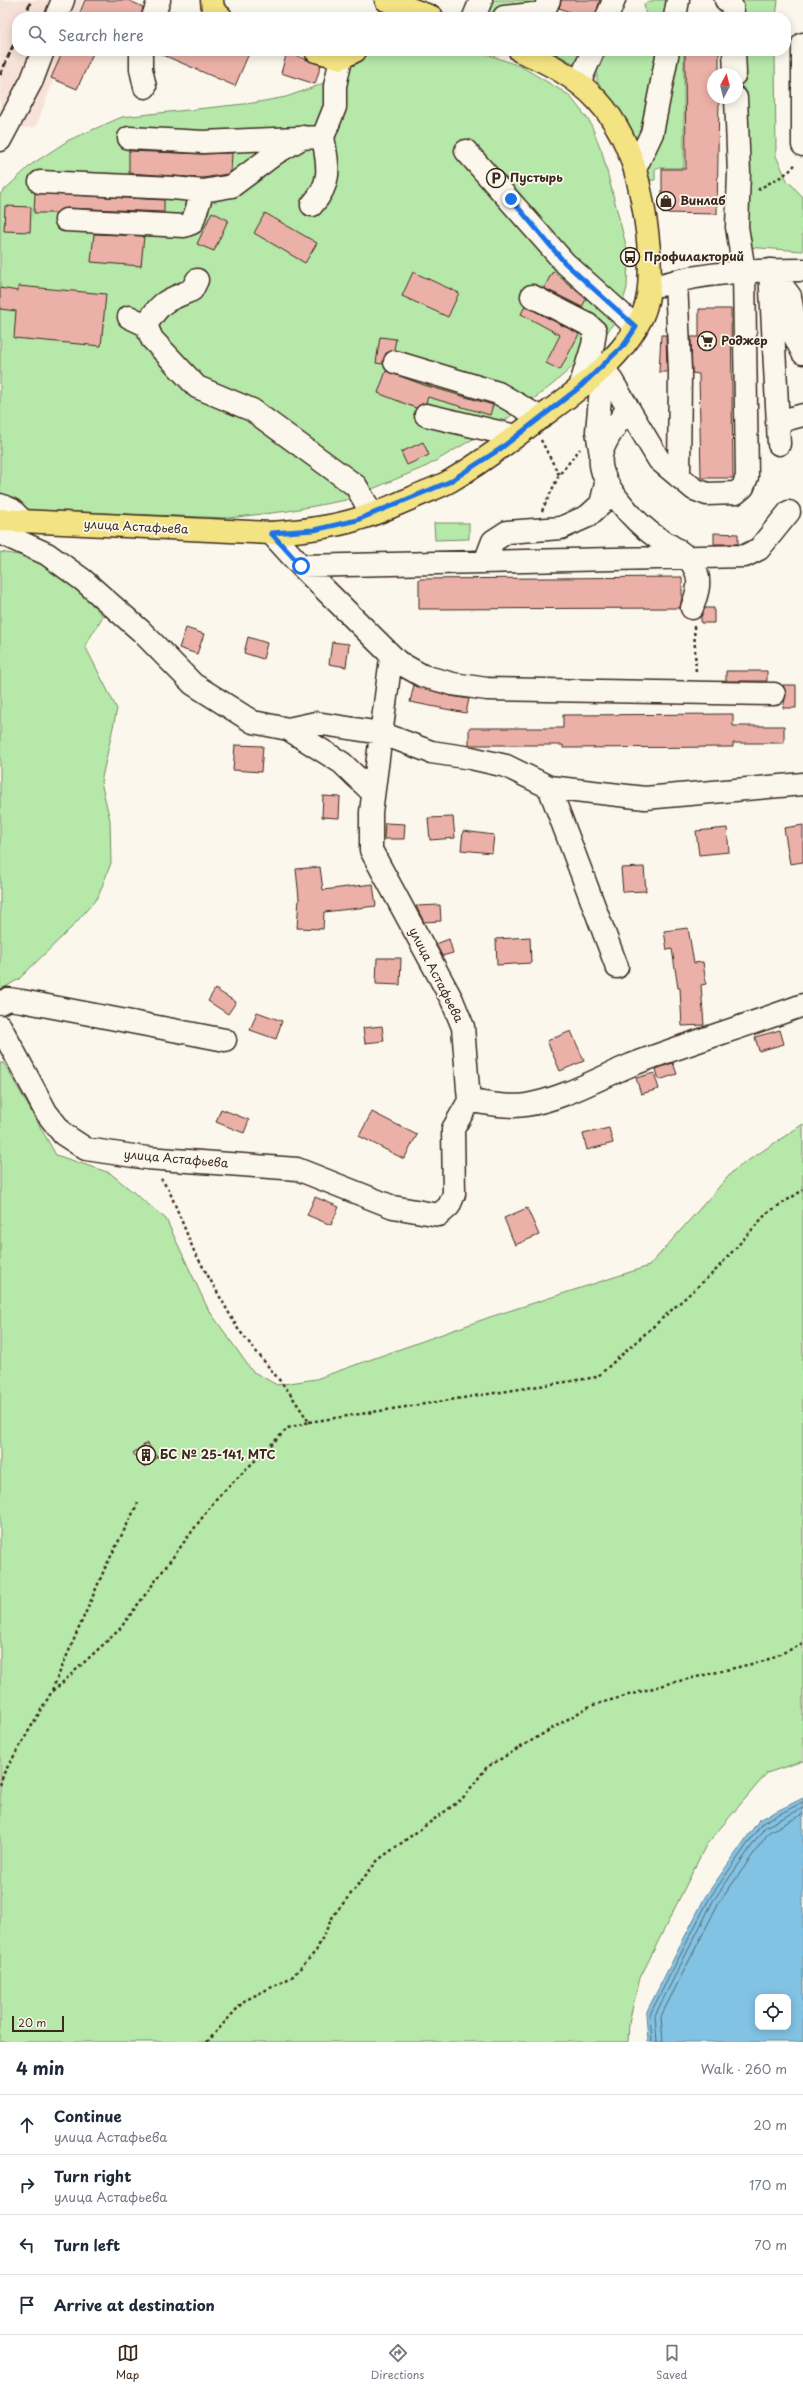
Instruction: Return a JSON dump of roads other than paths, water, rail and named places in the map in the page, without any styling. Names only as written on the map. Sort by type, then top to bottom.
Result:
[{"type":"main road","points":[[212,0],[213,10],[215,12]]},
{"type":"main road","name":"улица Астафьева","points":[[0,520],[271,533],[314,530],[372,514],[449,482],[530,426],[580,387],[624,345],[643,314],[648,289],[648,238],[635,169],[616,122],[595,97],[580,83],[543,60],[533,56]]},
{"type":"street","points":[[58,12],[63,0]]},
{"type":"street","points":[[155,12],[159,0]]},
{"type":"street","points":[[476,12],[481,0]]},
{"type":"street","points":[[609,12],[614,0]]},
{"type":"street","points":[[676,12],[678,0]]},
{"type":"street","points":[[726,0],[730,2],[733,12]]},
{"type":"street","points":[[534,12],[546,10]]},
{"type":"street","points":[[802,144],[803,44]]},
{"type":"street","points":[[0,140],[32,80],[41,56]]},
{"type":"street","points":[[141,56],[141,69],[145,87]]},
{"type":"street","points":[[40,182],[203,191],[232,186],[276,153],[313,137],[335,107],[335,86],[348,56]]},
{"type":"street","points":[[580,83],[591,56]]},
{"type":"street","points":[[635,169],[652,133],[667,56]]},
{"type":"street","points":[[734,56],[735,68]]},
{"type":"street","points":[[603,366],[659,460],[694,489],[707,494],[736,494],[742,487],[747,477],[744,272],[738,247],[736,104]]},
{"type":"street","points":[[129,138],[203,142],[313,137]]},
{"type":"street","points":[[312,205],[326,186],[328,173],[313,137]]},
{"type":"street","points":[[466,151],[565,263],[636,327]]},
{"type":"street","points":[[66,220],[184,226],[192,223],[203,191]]},
{"type":"street","points":[[770,270],[790,296],[795,326],[795,337],[803,353]]},
{"type":"street","points":[[770,270],[779,444]]},
{"type":"street","points":[[648,289],[676,281],[744,272],[803,270]]},
{"type":"street","points":[[197,280],[192,290],[166,300],[157,308],[137,321],[197,387],[258,415],[356,486],[372,514]]},
{"type":"street","points":[[676,281],[680,371],[679,477]]},
{"type":"street","points":[[532,296],[587,324],[595,331],[593,345],[580,387]]},
{"type":"street","points":[[395,362],[498,393],[530,426]]},
{"type":"street","points":[[603,366],[597,431],[601,455],[601,470],[606,484],[654,536],[687,558],[694,566],[698,580],[698,593],[692,608]]},
{"type":"street","points":[[601,455],[628,408]]},
{"type":"street","points":[[426,415],[530,426]]},
{"type":"street","points":[[777,422],[803,415]]},
{"type":"street","points":[[485,562],[493,541],[498,536],[507,532],[561,528],[588,516],[601,504],[606,484]]},
{"type":"street","points":[[0,506],[12,510],[22,520]]},
{"type":"street","points":[[301,566],[745,556],[759,549],[789,512]]},
{"type":"street","points":[[0,533],[47,554],[83,580],[142,631],[193,684],[253,722],[288,729],[342,763],[373,793]]},
{"type":"street","points":[[271,533],[301,566],[391,658],[423,676],[487,689],[774,694]]},
{"type":"street","name":"улица Астафьева","points":[[0,1026],[46,1112],[62,1134],[86,1149],[148,1158],[297,1169],[393,1207],[439,1215],[449,1206],[454,1194],[453,1129],[469,1101],[463,1027],[452,1000],[371,850],[373,793],[391,658]]},
{"type":"street","points":[[288,729],[316,723],[381,733],[431,752],[471,758],[506,766],[549,787],[644,798],[803,784]]},
{"type":"street","points":[[549,787],[617,967]]},
{"type":"street","points":[[0,1003],[8,999],[22,1000],[225,1040]]},
{"type":"street","points":[[469,1101],[506,1106],[526,1105],[559,1096],[633,1065],[803,1005]]},
{"type":"water","points":[[803,1798],[803,2042],[648,2042],[646,2013],[705,1897],[759,1820]]},
{"type":"railway","points":[[27,12],[31,0]]},
{"type":"railway","points":[[0,75],[12,48]]},
{"type":"place","name":"Пустырь","points":[[496,178]]},
{"type":"place","name":"Винлаб","points":[[666,201]]},
{"type":"place","name":"Профилакторий","points":[[630,257]]},
{"type":"place","name":"Роджер","points":[[707,341]]},
{"type":"place","name":"БС № 25-141, МТС","points":[[146,1455]]}]
